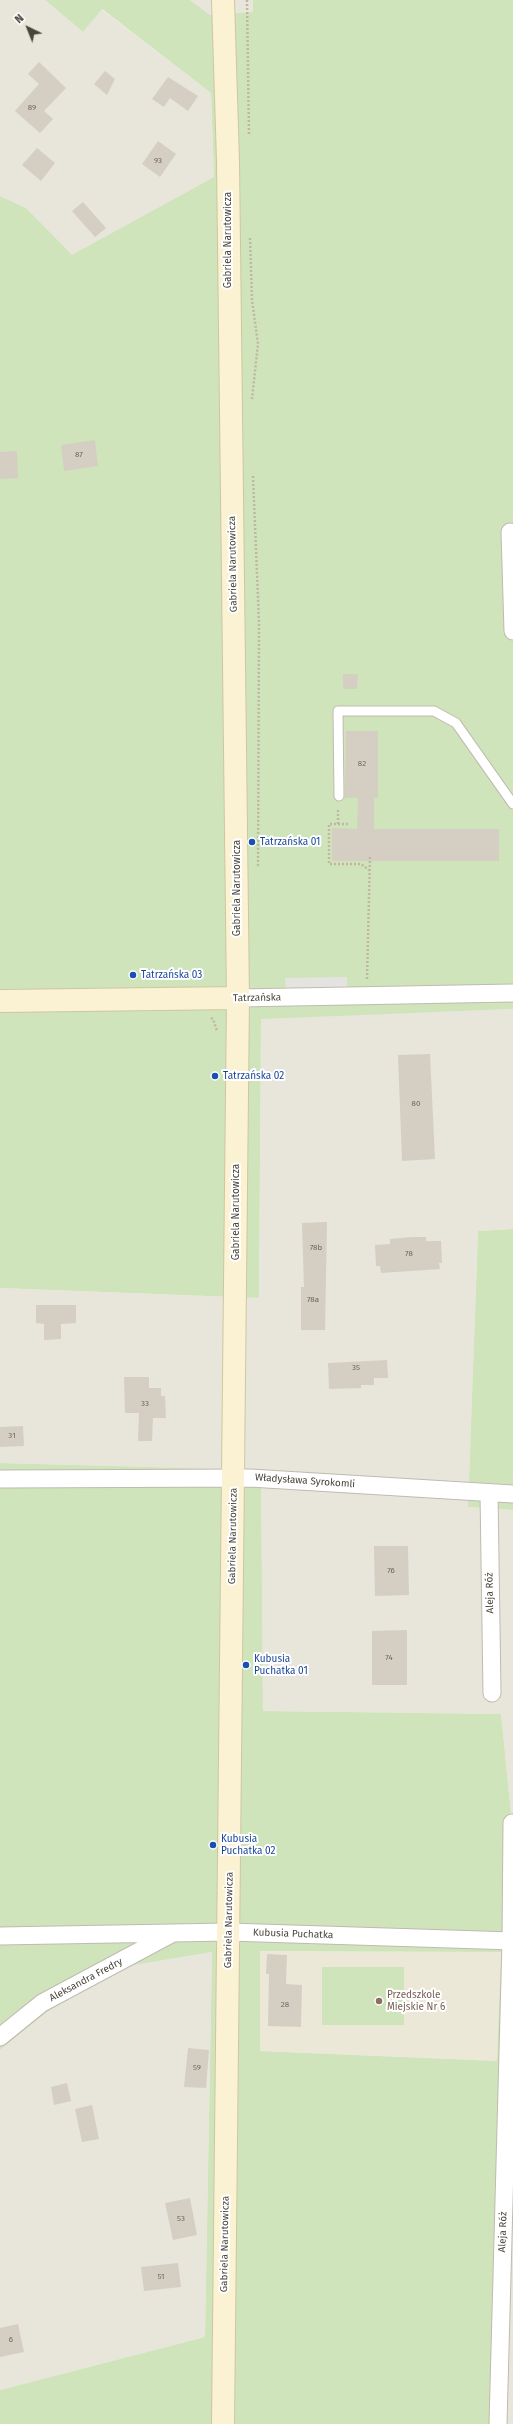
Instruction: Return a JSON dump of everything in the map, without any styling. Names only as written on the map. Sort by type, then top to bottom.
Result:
[{"type":"street","name":"Gabriela Narutowicza","points":[[223,0],[228,154],[238,998],[223,2424]]},
{"type":"street","points":[[510,532],[513,632]]},
{"type":"street","name":"Tatrzańska","points":[[0,1001],[513,993]]},
{"type":"street","name":"Władysława Syrokomli","points":[[0,1479],[234,1477],[513,1494]]},
{"type":"street","name":"Aleja Róż","points":[[489,1493],[492,1693]]},
{"type":"street","name":"Aleja Róż","points":[[498,2424],[512,1941],[512,1823]]},
{"type":"street","name":"Aleksandra Fredry","points":[[0,2037],[42,2003],[177,1932]]},
{"type":"street","name":"Kubusia Puchatka","points":[[0,1936],[229,1932],[512,1941]]},
{"type":"lane","points":[[338,796],[338,711],[434,711],[456,723],[513,804]]},
{"type":"path","points":[[247,0],[249,143]]},
{"type":"path","points":[[250,230],[252,300],[258,344],[252,402]]},
{"type":"path","points":[[253,473],[259,630],[259,857],[257,870]]},
{"type":"path","points":[[348,824],[329,824],[329,864],[361,864],[370,871]]},
{"type":"path","points":[[367,996],[370,857]]},
{"type":"path","points":[[205,1015],[213,1020],[217,1032]]},
{"type":"shaded area","points":[[0,0],[45,0],[83,32],[101,9],[211,93],[214,177],[72,256],[26,208],[0,196]]},
{"type":"shaded area","points":[[190,0],[253,0],[254,12],[210,15]]},
{"type":"shaded area","points":[[347,977],[347,990],[286,991],[285,978]]},
{"type":"shaded area","points":[[513,1009],[513,1229],[478,1231],[468,1507],[513,1510],[513,1834],[501,1714],[263,1711],[261,1470],[0,1463],[0,1288],[259,1298],[261,1018]]},
{"type":"shaded area","name":"Przedszkole Miejskie Nr 6","points":[[260,1951],[501,1952],[497,2061],[259,2051]]},
{"type":"shaded area","points":[[212,1952],[205,2337],[0,2390],[0,2050],[47,2012],[128,1966]]},
{"type":"shaded area","points":[[513,2182],[513,2424],[506,2424]]},
{"type":"green space","points":[[45,0],[190,0],[210,15],[253,12],[253,0],[513,0],[513,1009],[261,1019],[259,1298],[0,1288],[0,196],[26,208],[72,255],[214,177],[211,93],[102,9],[83,32]]},
{"type":"green space","points":[[513,1229],[513,1510],[468,1507],[478,1231]]},
{"type":"green space","points":[[0,1463],[261,1470],[263,1711],[501,1714],[512,1823],[506,2424],[0,2424],[0,2390],[205,2337],[212,1952],[128,1966],[47,2012],[0,2050]],"holes":[[[260,1951],[501,1952],[497,2061],[260,2051]]]},
{"type":"green space","points":[[322,1967],[404,1967],[404,2025],[322,2025]]},
{"type":"building","points":[[39,62],[66,88],[44,111],[53,119],[40,133],[15,111],[39,84],[28,74]]},
{"type":"building","points":[[105,71],[115,79],[107,95],[94,84]]},
{"type":"building","points":[[168,77],[198,96],[188,111],[170,98],[164,107],[152,99]]},
{"type":"building","points":[[158,141],[176,154],[160,177],[142,164]]},
{"type":"building","points":[[37,148],[55,163],[41,181],[22,165]]},
{"type":"building","points":[[83,202],[106,228],[95,237],[72,211]]},
{"type":"building","points":[[95,440],[98,466],[64,471],[61,445]]},
{"type":"building","points":[[17,451],[18,478],[0,479],[0,452]]},
{"type":"building","points":[[343,674],[358,674],[357,689],[343,689]]},
{"type":"building","points":[[346,731],[378,731],[378,798],[374,798],[374,829],[499,829],[499,861],[332,861],[332,828],[357,829],[358,798],[345,798]]},
{"type":"building","points":[[430,1054],[435,1159],[402,1161],[398,1055]]},
{"type":"building","points":[[327,1222],[325,1330],[301,1330],[301,1287],[304,1287],[302,1223]]},
{"type":"building","points":[[426,1237],[426,1241],[441,1241],[442,1263],[439,1263],[440,1269],[381,1273],[380,1266],[376,1266],[375,1245],[390,1244],[390,1239]]},
{"type":"building","points":[[36,1305],[76,1305],[76,1323],[61,1324],[61,1339],[44,1340],[44,1324],[36,1323]]},
{"type":"building","points":[[387,1360],[388,1378],[374,1378],[374,1385],[361,1385],[361,1388],[329,1389],[328,1363]]},
{"type":"building","points":[[124,1377],[149,1377],[149,1388],[161,1388],[161,1396],[165,1396],[166,1418],[153,1418],[152,1441],[138,1441],[139,1413],[125,1413]]},
{"type":"building","points":[[23,1426],[24,1446],[0,1447],[0,1427]]},
{"type":"building","points":[[374,1546],[408,1546],[409,1595],[375,1596]]},
{"type":"building","points":[[407,1630],[407,1685],[372,1685],[372,1631]]},
{"type":"building","points":[[267,1954],[287,1955],[286,1984],[302,1985],[301,2027],[268,2026],[269,1974],[266,1974]]},
{"type":"building","points":[[188,2048],[209,2050],[206,2088],[184,2087]]},
{"type":"building","points":[[67,2083],[71,2101],[54,2105],[51,2087]]},
{"type":"building","points":[[92,2105],[99,2139],[82,2142],[75,2109]]},
{"type":"building","points":[[190,2198],[197,2235],[173,2240],[165,2203]]},
{"type":"building","points":[[178,2263],[181,2287],[144,2291],[141,2267]]},
{"type":"building","points":[[18,2324],[24,2352],[0,2357],[0,2328]]},
{"type":"place","name":"Tatrzańska 01","points":[[252,842]]},
{"type":"place","name":"Tatrzańska 03","points":[[133,975]]},
{"type":"place","name":"Tatrzańska 02","points":[[215,1076]]},
{"type":"place","name":"Kubusia Puchatka 01","points":[[246,1665]]},
{"type":"place","name":"Kubusia Puchatka 02","points":[[213,1845]]},
{"type":"place","name":"Przedszkole Miejskie Nr 6","points":[[379,2001]]}]
